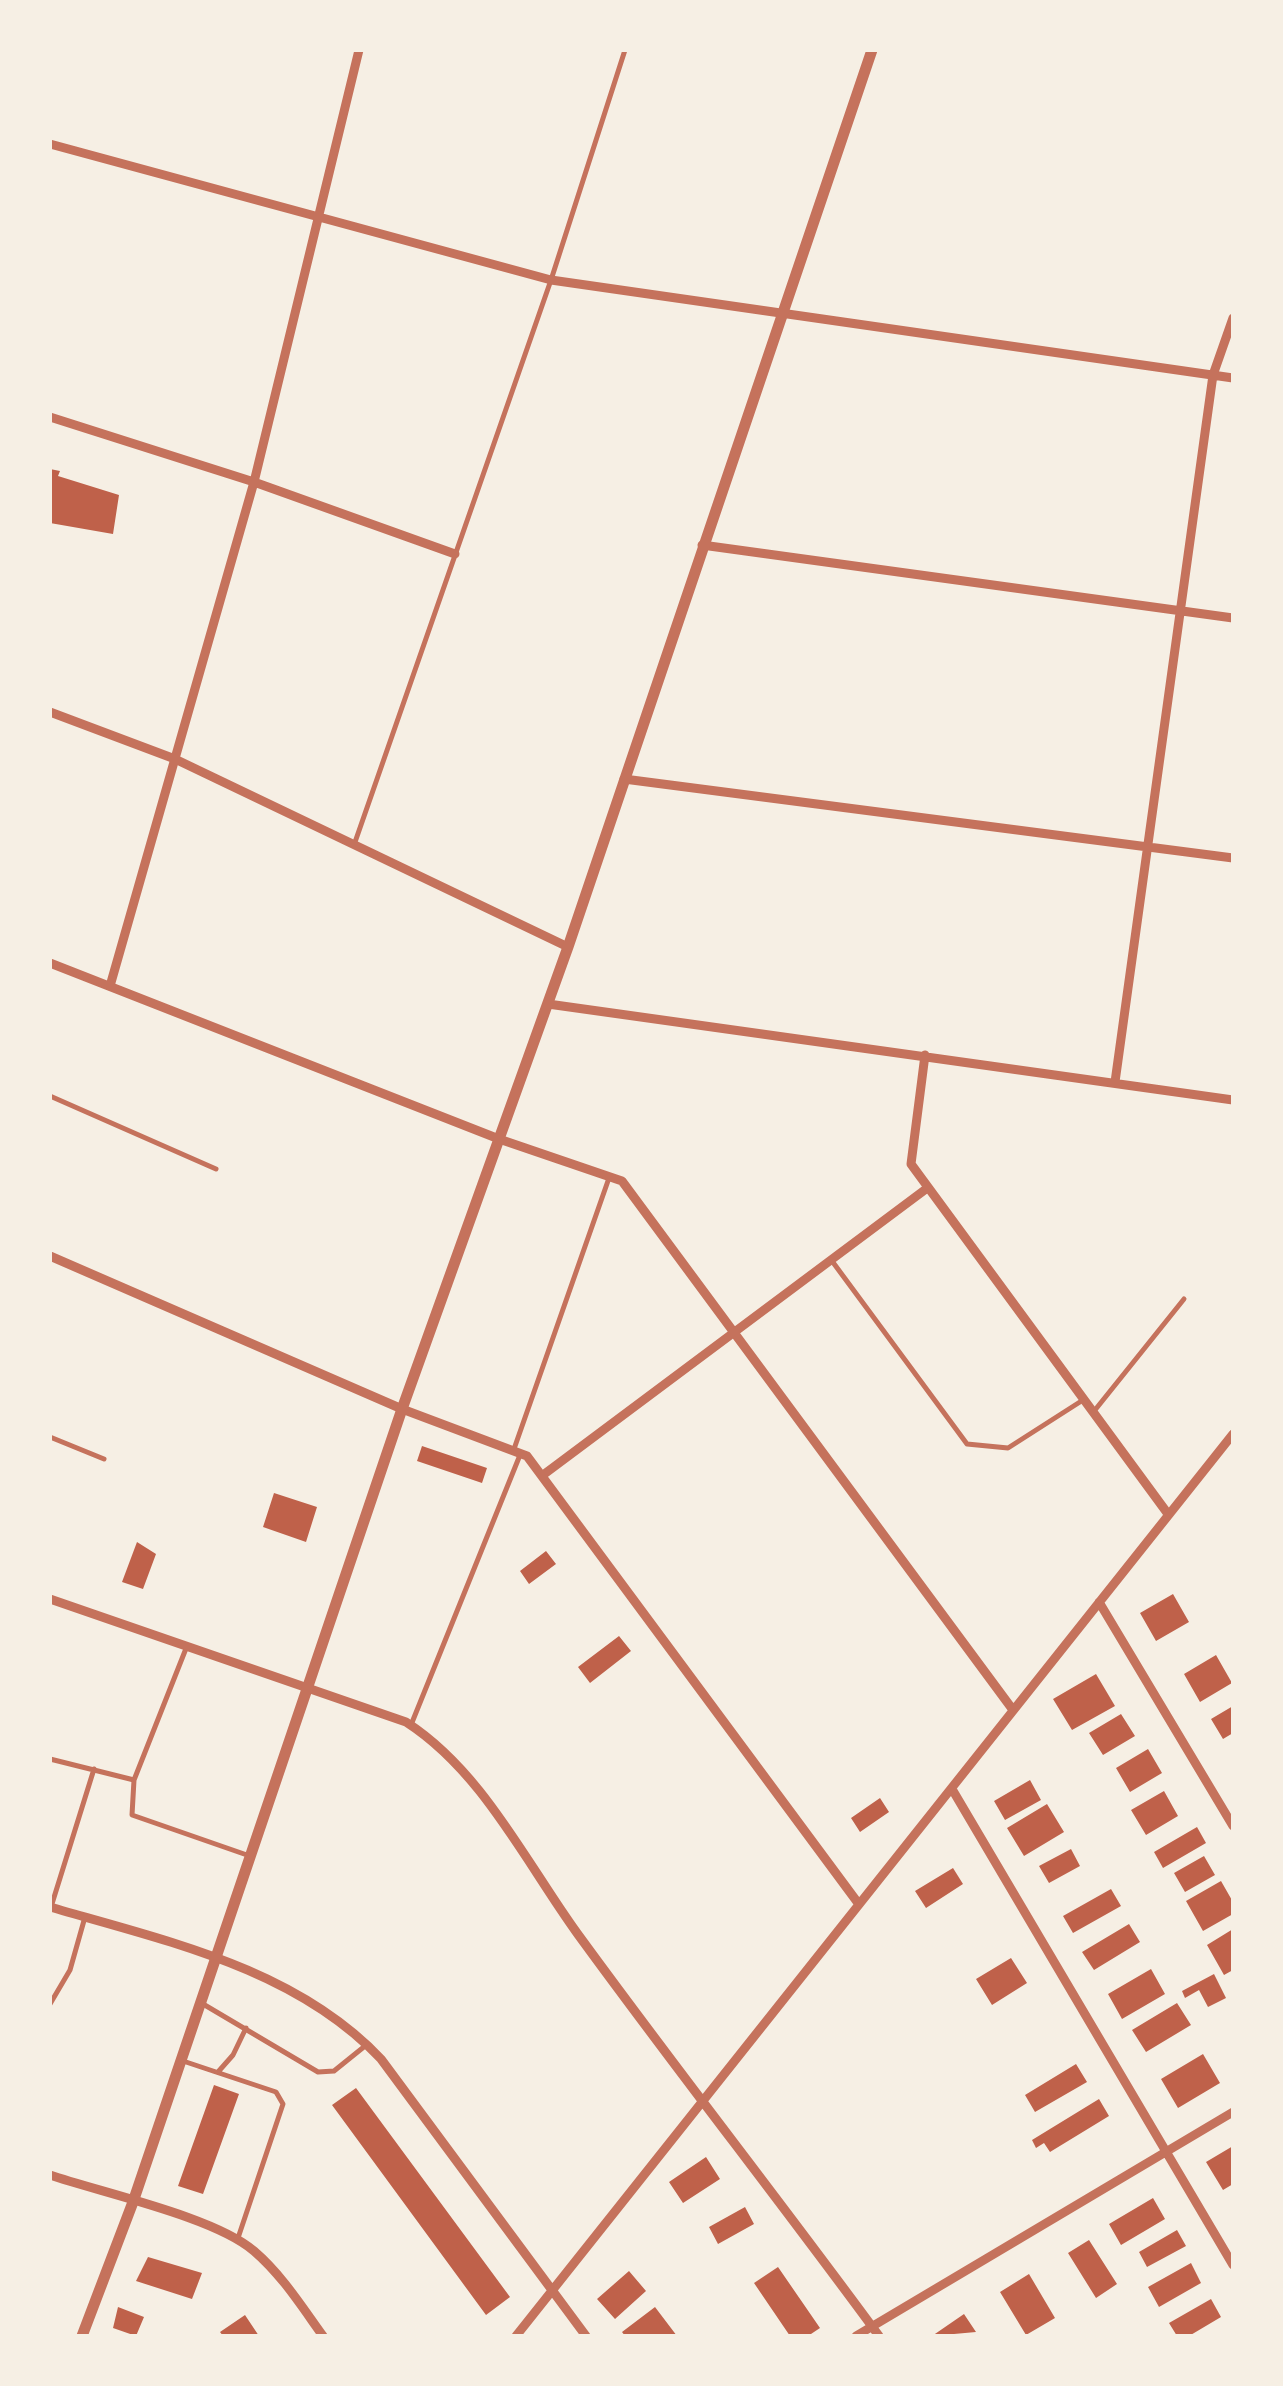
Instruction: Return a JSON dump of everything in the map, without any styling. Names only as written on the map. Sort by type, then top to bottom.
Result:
[{"type":"street","points":[[110,986],[254,482],[359,50]]},
{"type":"street","points":[[82,2336],[133,2202],[402,1409],[568,947],[872,50]]},
{"type":"street","points":[[50,144],[551,280],[1233,378]]},
{"type":"street","points":[[1115,1082],[1213,374],[1233,318]]},
{"type":"street","points":[[50,417],[254,482],[455,554]]},
{"type":"street","points":[[702,545],[1233,618]]},
{"type":"street","points":[[50,712],[175,759],[568,947]]},
{"type":"street","points":[[624,779],[1233,858]]},
{"type":"street","points":[[50,964],[500,1139],[622,1181],[1013,1710]]},
{"type":"street","points":[[548,1004],[1233,1100]]},
{"type":"street","points":[[926,1055],[911,1164],[1168,1514]]},
{"type":"street","points":[[543,1474],[926,1189]]},
{"type":"street","points":[[50,1256],[402,1409],[517,1451],[543,1474],[858,1903]]},
{"type":"street","points":[[516,2336],[1233,1434]]},
{"type":"street","points":[[50,1599],[411,1725],[459,1764],[703,2102],[879,2336]]},
{"type":"street","points":[[1099,1602],[1233,1826]]},
{"type":"street","points":[[952,1788],[1233,2264]]},
{"type":"street","points":[[51,1907],[214,1955],[322,2008],[367,2044],[586,2336]]},
{"type":"street","points":[[856,2336],[1233,2112]]},
{"type":"street","points":[[50,2175],[252,2248],[284,2282],[323,2336]]},
{"type":"lane","points":[[354,845],[551,280],[625,50]]},
{"type":"lane","points":[[50,1096],[216,1169]]},
{"type":"lane","points":[[411,1725],[517,1451],[610,1176]]},
{"type":"lane","points":[[830,1259],[967,1444],[986,1449],[1008,1448],[1083,1400]]},
{"type":"lane","points":[[1093,1413],[1184,1299]]},
{"type":"lane","points":[[50,1437],[104,1460]]},
{"type":"lane","points":[[186,1646],[134,1780],[132,1814],[250,1856]]},
{"type":"lane","points":[[50,1759],[134,1780]]},
{"type":"lane","points":[[51,1907],[94,1770]]},
{"type":"lane","points":[[50,2004],[70,1970],[84,1917]]},
{"type":"lane","points":[[199,2002],[318,2072],[334,2071],[367,2044]]},
{"type":"lane","points":[[218,2072],[233,2055],[246,2028]]},
{"type":"lane","points":[[180,2060],[276,2092],[283,2104],[237,2241]]},
{"type":"building","points":[[50,469],[60,471],[58,476],[119,495],[113,534],[50,523]]},
{"type":"building","points":[[422,1446],[487,1468],[482,1483],[417,1461]]},
{"type":"building","points":[[274,1493],[317,1507],[306,1542],[263,1527]]},
{"type":"building","points":[[137,1542],[156,1554],[143,1589],[122,1582]]},
{"type":"building","points":[[546,1551],[556,1564],[529,1584],[520,1571]]},
{"type":"building","points":[[1173,1594],[1189,1622],[1156,1641],[1140,1613]]},
{"type":"building","points":[[619,1636],[631,1651],[590,1683],[578,1667]]},
{"type":"building","points":[[1216,1655],[1232,1683],[1200,1702],[1184,1674]]},
{"type":"building","points":[[1096,1674],[1115,1706],[1072,1730],[1053,1699]]},
{"type":"building","points":[[1233,1706],[1233,1733],[1223,1739],[1211,1719]]},
{"type":"building","points":[[1121,1714],[1135,1736],[1103,1755],[1089,1733]]},
{"type":"building","points":[[1148,1749],[1162,1773],[1130,1792],[1116,1768]]},
{"type":"building","points":[[1030,1780],[1041,1800],[1005,1820],[994,1801]]},
{"type":"building","points":[[1164,1791],[1178,1816],[1146,1835],[1131,1810]]},
{"type":"building","points":[[880,1798],[889,1812],[860,1832],[851,1818]]},
{"type":"building","points":[[1047,1804],[1064,1832],[1024,1856],[1007,1828]]},
{"type":"building","points":[[1197,1827],[1206,1843],[1163,1868],[1154,1852]]},
{"type":"building","points":[[1071,1849],[1080,1866],[1049,1883],[1039,1866]]},
{"type":"building","points":[[1204,1856],[1215,1875],[1185,1892],[1174,1873]]},
{"type":"building","points":[[953,1868],[963,1884],[926,1908],[915,1891]]},
{"type":"building","points":[[1221,1881],[1233,1902],[1233,1914],[1203,1931],[1186,1901]]},
{"type":"building","points":[[1111,1889],[1121,1906],[1073,1933],[1063,1916]]},
{"type":"building","points":[[1129,1924],[1140,1942],[1094,1970],[1082,1952]]},
{"type":"building","points":[[1233,1929],[1233,1970],[1224,1975],[1207,1945]]},
{"type":"building","points":[[1011,1958],[1027,1983],[992,2005],[976,1979]]},
{"type":"building","points":[[1151,1969],[1165,1994],[1122,2019],[1108,1994]]},
{"type":"building","points":[[1214,1974],[1226,1998],[1208,2007],[1199,1990],[1185,1998],[1182,1991]]},
{"type":"building","points":[[1177,2003],[1191,2025],[1146,2052],[1132,2030]]},
{"type":"building","points":[[1203,2054],[1220,2083],[1178,2108],[1161,2079]]},
{"type":"building","points":[[1076,2064],[1087,2082],[1035,2112],[1025,2095]]},
{"type":"building","points":[[214,2085],[239,2094],[203,2194],[178,2186]]},
{"type":"building","points":[[356,2088],[510,2297],[486,2315],[332,2105]]},
{"type":"building","points":[[1099,2099],[1109,2116],[1050,2152],[1044,2143],[1036,2148],[1032,2140]]},
{"type":"building","points":[[1233,2146],[1233,2184],[1223,2190],[1206,2162]]},
{"type":"building","points":[[706,2157],[720,2179],[683,2203],[669,2182]]},
{"type":"building","points":[[1153,2198],[1165,2219],[1121,2245],[1109,2224]]},
{"type":"building","points":[[745,2207],[754,2224],[718,2244],[709,2227]]},
{"type":"building","points":[[1177,2230],[1186,2246],[1147,2267],[1139,2252]]},
{"type":"building","points":[[1089,2240],[1117,2284],[1096,2298],[1068,2253]]},
{"type":"building","points":[[148,2257],[202,2273],[192,2299],[136,2281]]},
{"type":"building","points":[[1191,2263],[1201,2283],[1159,2307],[1148,2287]]},
{"type":"building","points":[[778,2267],[820,2328],[808,2336],[790,2336],[754,2283]]},
{"type":"building","points":[[629,2271],[646,2291],[615,2319],[597,2299]]},
{"type":"building","points":[[1029,2274],[1055,2318],[1026,2335],[1000,2292]]},
{"type":"building","points":[[1211,2299],[1221,2317],[1189,2336],[1177,2336],[1169,2323]]},
{"type":"building","points":[[118,2307],[144,2317],[136,2336],[113,2328]]},
{"type":"building","points":[[655,2307],[677,2336],[625,2336],[622,2332]]},
{"type":"building","points":[[964,2314],[976,2332],[932,2336]]},
{"type":"building","points":[[245,2315],[259,2336],[223,2336],[220,2332]]}]
